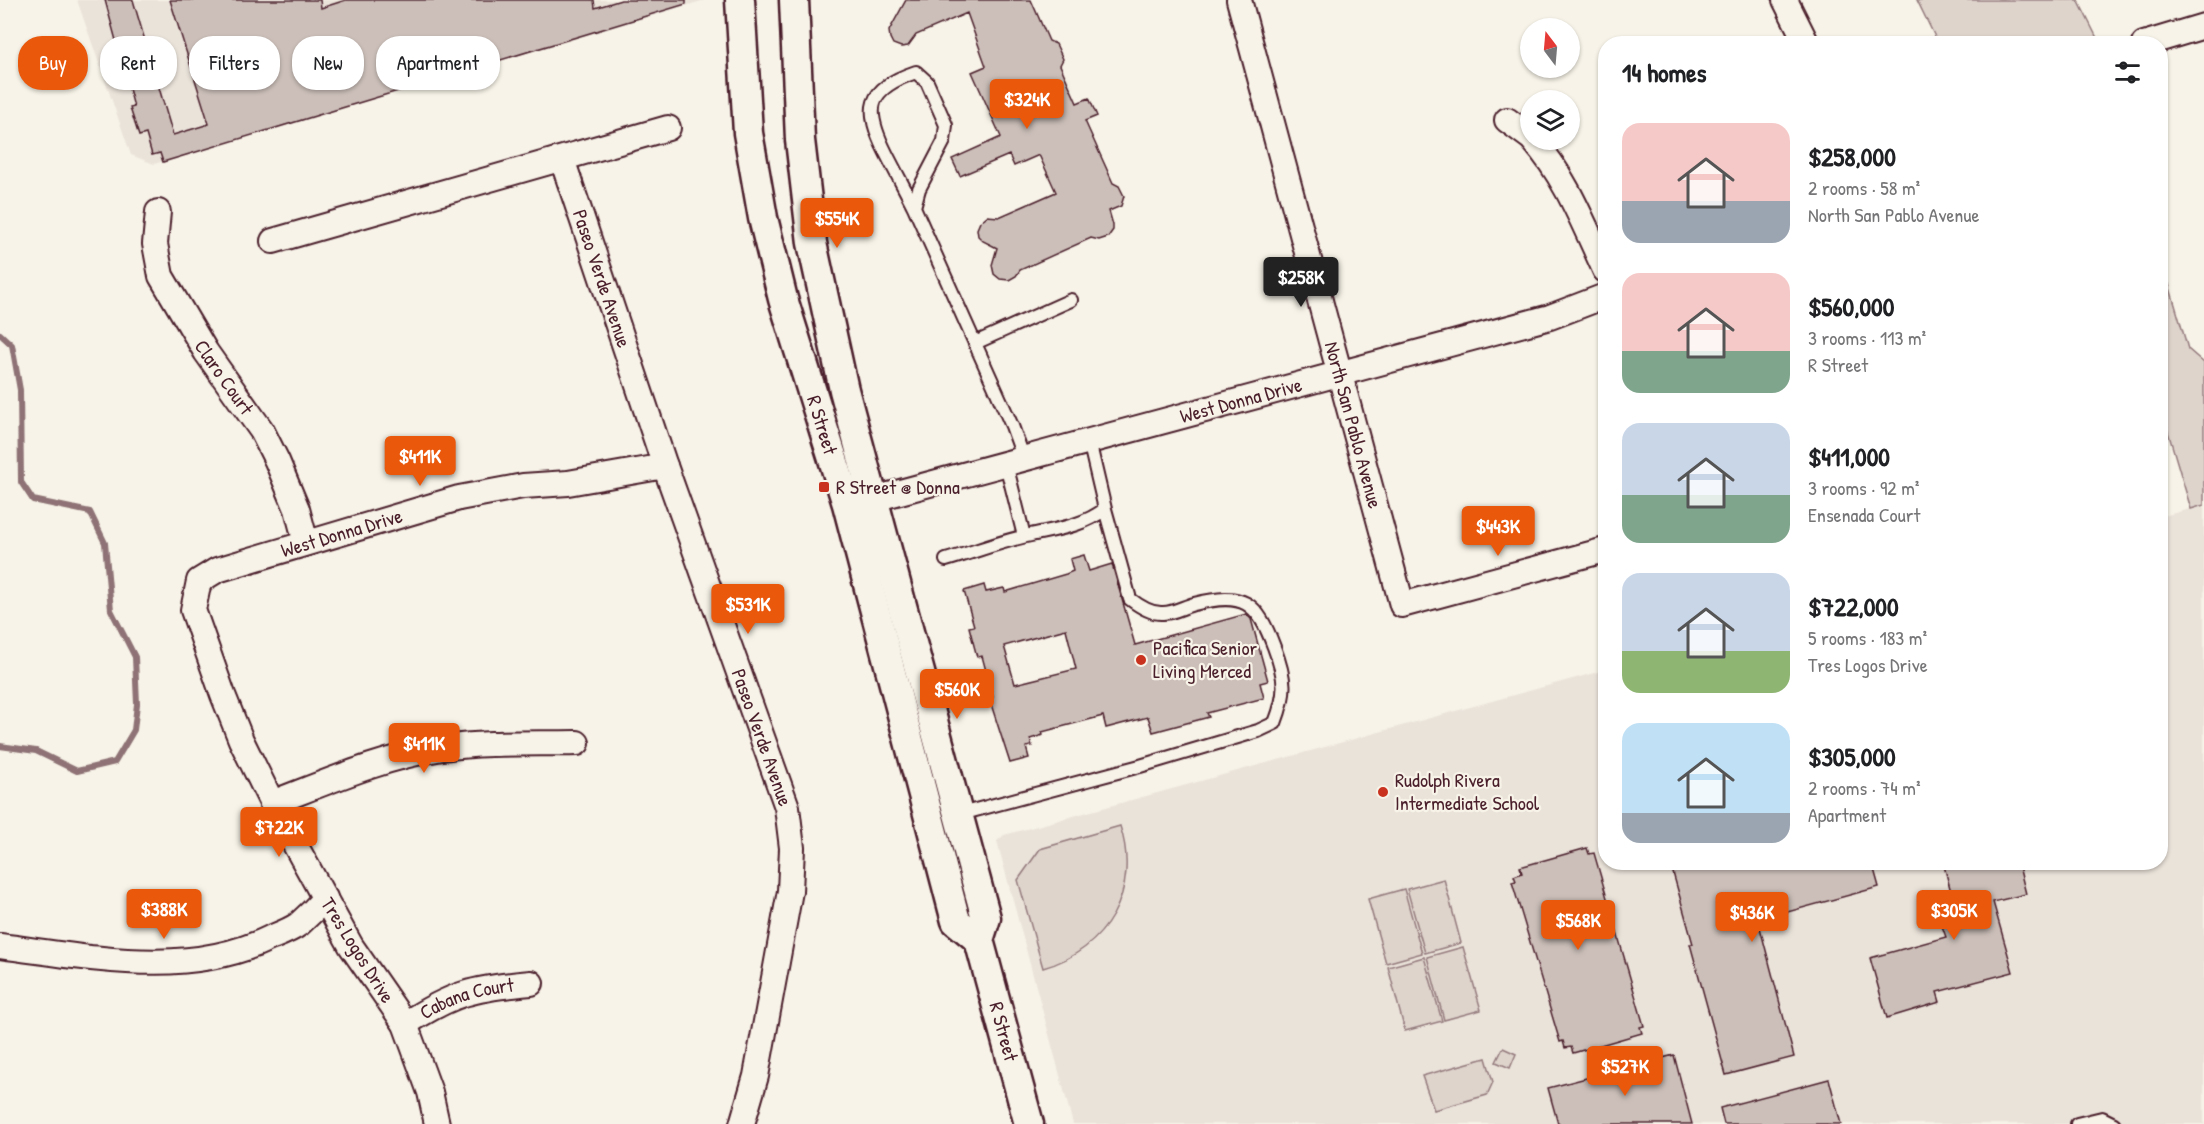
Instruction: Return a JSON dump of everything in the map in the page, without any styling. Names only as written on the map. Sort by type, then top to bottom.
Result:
[{"type":"street","name":"R Street","points":[[740,0],[748,133],[762,218],[783,299],[847,504],[956,921],[979,940]]},
{"type":"street","name":"R Street","points":[[794,0],[800,140],[812,243],[844,390],[986,918],[979,940],[1029,1124]]},
{"type":"street","name":"North San Pablo Avenue","points":[[1239,0],[1402,605],[1598,552]]},
{"type":"street","points":[[1785,0],[1803,36]]},
{"type":"street","points":[[2168,37],[2204,26]]},
{"type":"street","points":[[1507,120],[1520,130]]},
{"type":"street","points":[[273,241],[668,128]]},
{"type":"street","points":[[1542,150],[1566,188],[1598,255]]},
{"type":"street","name":"Paseo Verde Avenue","points":[[562,159],[665,466],[787,807],[792,848],[789,891],[756,1076],[742,1124]]},
{"type":"street","name":"Claro Court","points":[[158,212],[154,244],[161,276],[206,352],[262,431],[297,509],[306,543]]},
{"type":"street","name":"West Donna Drive","points":[[874,499],[1550,317],[1598,299]]},
{"type":"street","name":"West Donna Drive","points":[[199,581],[217,570],[459,498],[524,486],[568,483],[665,466]]},
{"type":"street","name":"Tres Logos Drive","points":[[199,581],[193,610],[236,729],[272,803],[351,946],[405,1024],[430,1092],[436,1124]]},
{"type":"street","points":[[272,803],[370,765],[440,748],[479,744],[577,744]]},
{"type":"street","points":[[0,946],[138,962],[204,959],[228,955],[252,947],[298,925],[326,898]]},
{"type":"street","name":"Cabana Court","points":[[405,1024],[436,1004],[473,990],[531,984]]},
{"type":"lane","points":[[914,207],[919,189],[944,141],[946,125],[927,82],[916,72],[883,87],[874,101],[871,116],[875,131],[914,207],[1012,426],[1024,537]]},
{"type":"lane","points":[[975,343],[1071,300]]},
{"type":"lane","points":[[957,814],[1258,731],[1275,723],[1284,699],[1282,668],[1266,624],[1255,609],[1242,601],[1223,599],[1195,603],[1163,614],[1142,608],[1130,599],[1089,441]]},
{"type":"lane","points":[[946,560],[1024,537],[1053,532],[1093,519],[1105,509]]},
{"type":"lane","points":[[2077,1124],[2102,1118],[2114,1124]]},
{"type":"shaded area","points":[[77,0],[705,0],[500,61],[500,36],[376,36],[376,90],[403,90],[154,164],[131,155],[108,90],[177,90],[177,36],[100,36],[100,66]]},
{"type":"shaded area","points":[[1917,0],[2078,0],[2096,36],[1935,36]]},
{"type":"shaded area","points":[[2168,281],[2188,349],[2204,363],[2204,505],[2191,509],[2168,432]]},
{"type":"shaded area","name":"Rudolph Rivera Intermediate School","points":[[2204,505],[2204,1124],[1073,1124],[997,841],[1004,835],[1598,672],[1598,870],[2168,870],[2168,515]]},
{"type":"shaded area","points":[[1120,826],[1125,850],[1126,873],[1122,894],[1113,914],[1101,932],[1085,947],[1066,959],[1043,968],[1018,880],[1040,849]]},
{"type":"shaded area","points":[[1444,879],[1461,943],[1425,953],[1407,889]]},
{"type":"shaded area","points":[[1404,889],[1422,953],[1386,963],[1368,899]]},
{"type":"shaded area","points":[[1463,947],[1481,1010],[1444,1020],[1427,957]]},
{"type":"shaded area","points":[[1424,957],[1442,1021],[1405,1031],[1388,967]]},
{"type":"shaded area","points":[[1503,1048],[1516,1054],[1510,1068],[1496,1062]]},
{"type":"shaded area","points":[[1486,1058],[1493,1082],[1487,1095],[1434,1110],[1422,1076]]},
{"type":"building","points":[[105,0],[133,0],[144,36],[115,36]]},
{"type":"building","points":[[170,0],[320,0],[321,8],[346,0],[594,0],[595,8],[621,0],[686,0],[686,4],[500,60],[500,36],[376,36],[376,90],[401,90],[163,162],[160,153],[152,155],[146,134],[139,136],[130,108],[134,107],[129,90],[160,90],[173,135],[209,124],[198,90],[280,90],[280,36],[189,36],[189,60]]},
{"type":"building","points":[[906,0],[1031,0],[1049,41],[1056,44],[1063,59],[1060,65],[1077,103],[1089,98],[1097,116],[1085,121],[1113,183],[1119,186],[1124,196],[1121,206],[1109,211],[1113,230],[1108,237],[1099,240],[1091,238],[1020,270],[1009,280],[1000,279],[994,274],[992,265],[997,248],[978,236],[977,229],[980,222],[987,216],[999,217],[1056,192],[1039,155],[1014,166],[1009,155],[960,176],[952,159],[1001,137],[972,72],[986,66],[967,13],[916,35],[908,46],[901,47],[893,44],[889,31]]},
{"type":"building","name":"Pacifica Senior Living Merced","points":[[1084,555],[1089,571],[1112,564],[1135,645],[1246,614],[1251,619],[1268,681],[1260,683],[1264,698],[1207,713],[1209,717],[1153,732],[1148,717],[1106,728],[1103,716],[1042,732],[1043,735],[1030,739],[1032,746],[1026,747],[1029,758],[1010,763],[989,698],[993,697],[982,656],[977,657],[969,627],[974,626],[964,591],[984,585],[986,592],[1004,588],[1005,592],[1066,574],[1073,571],[1070,559]],"holes":[[[1066,629],[1076,669],[1015,684],[1004,646]]]},
{"type":"building","points":[[1587,848],[1589,854],[1594,853],[1644,1026],[1640,1027],[1642,1033],[1573,1053],[1571,1047],[1565,1048],[1563,1041],[1560,1042],[1512,882],[1516,881],[1514,876],[1522,873],[1520,867]]},
{"type":"building","points":[[1672,870],[1874,870],[1879,887],[1758,920],[1794,1057],[1726,1075],[1690,944],[1693,944]]},
{"type":"building","points":[[1945,870],[2020,870],[2026,894],[1993,902],[2013,972],[1937,992],[1940,1002],[1887,1018],[1870,958],[1946,937],[1942,926],[1959,922]]},
{"type":"building","points":[[1674,1055],[1692,1124],[1558,1124],[1548,1088]]},
{"type":"building","points":[[1829,1079],[1841,1124],[1724,1124],[1720,1108]]},
{"type":"waterway","points":[[0,334],[12,345],[20,390],[21,482],[33,500],[90,512],[105,543],[111,610],[135,657],[137,704],[134,730],[115,762],[77,771],[36,751],[0,746]]},
{"type":"place","name":"R Street @ Donna","points":[[824,487]]},
{"type":"place","name":"Pacifica Senior Living Merced","points":[[1141,660]]},
{"type":"place","name":"Rudolph Rivera Intermediate School","points":[[1383,792]]}]
